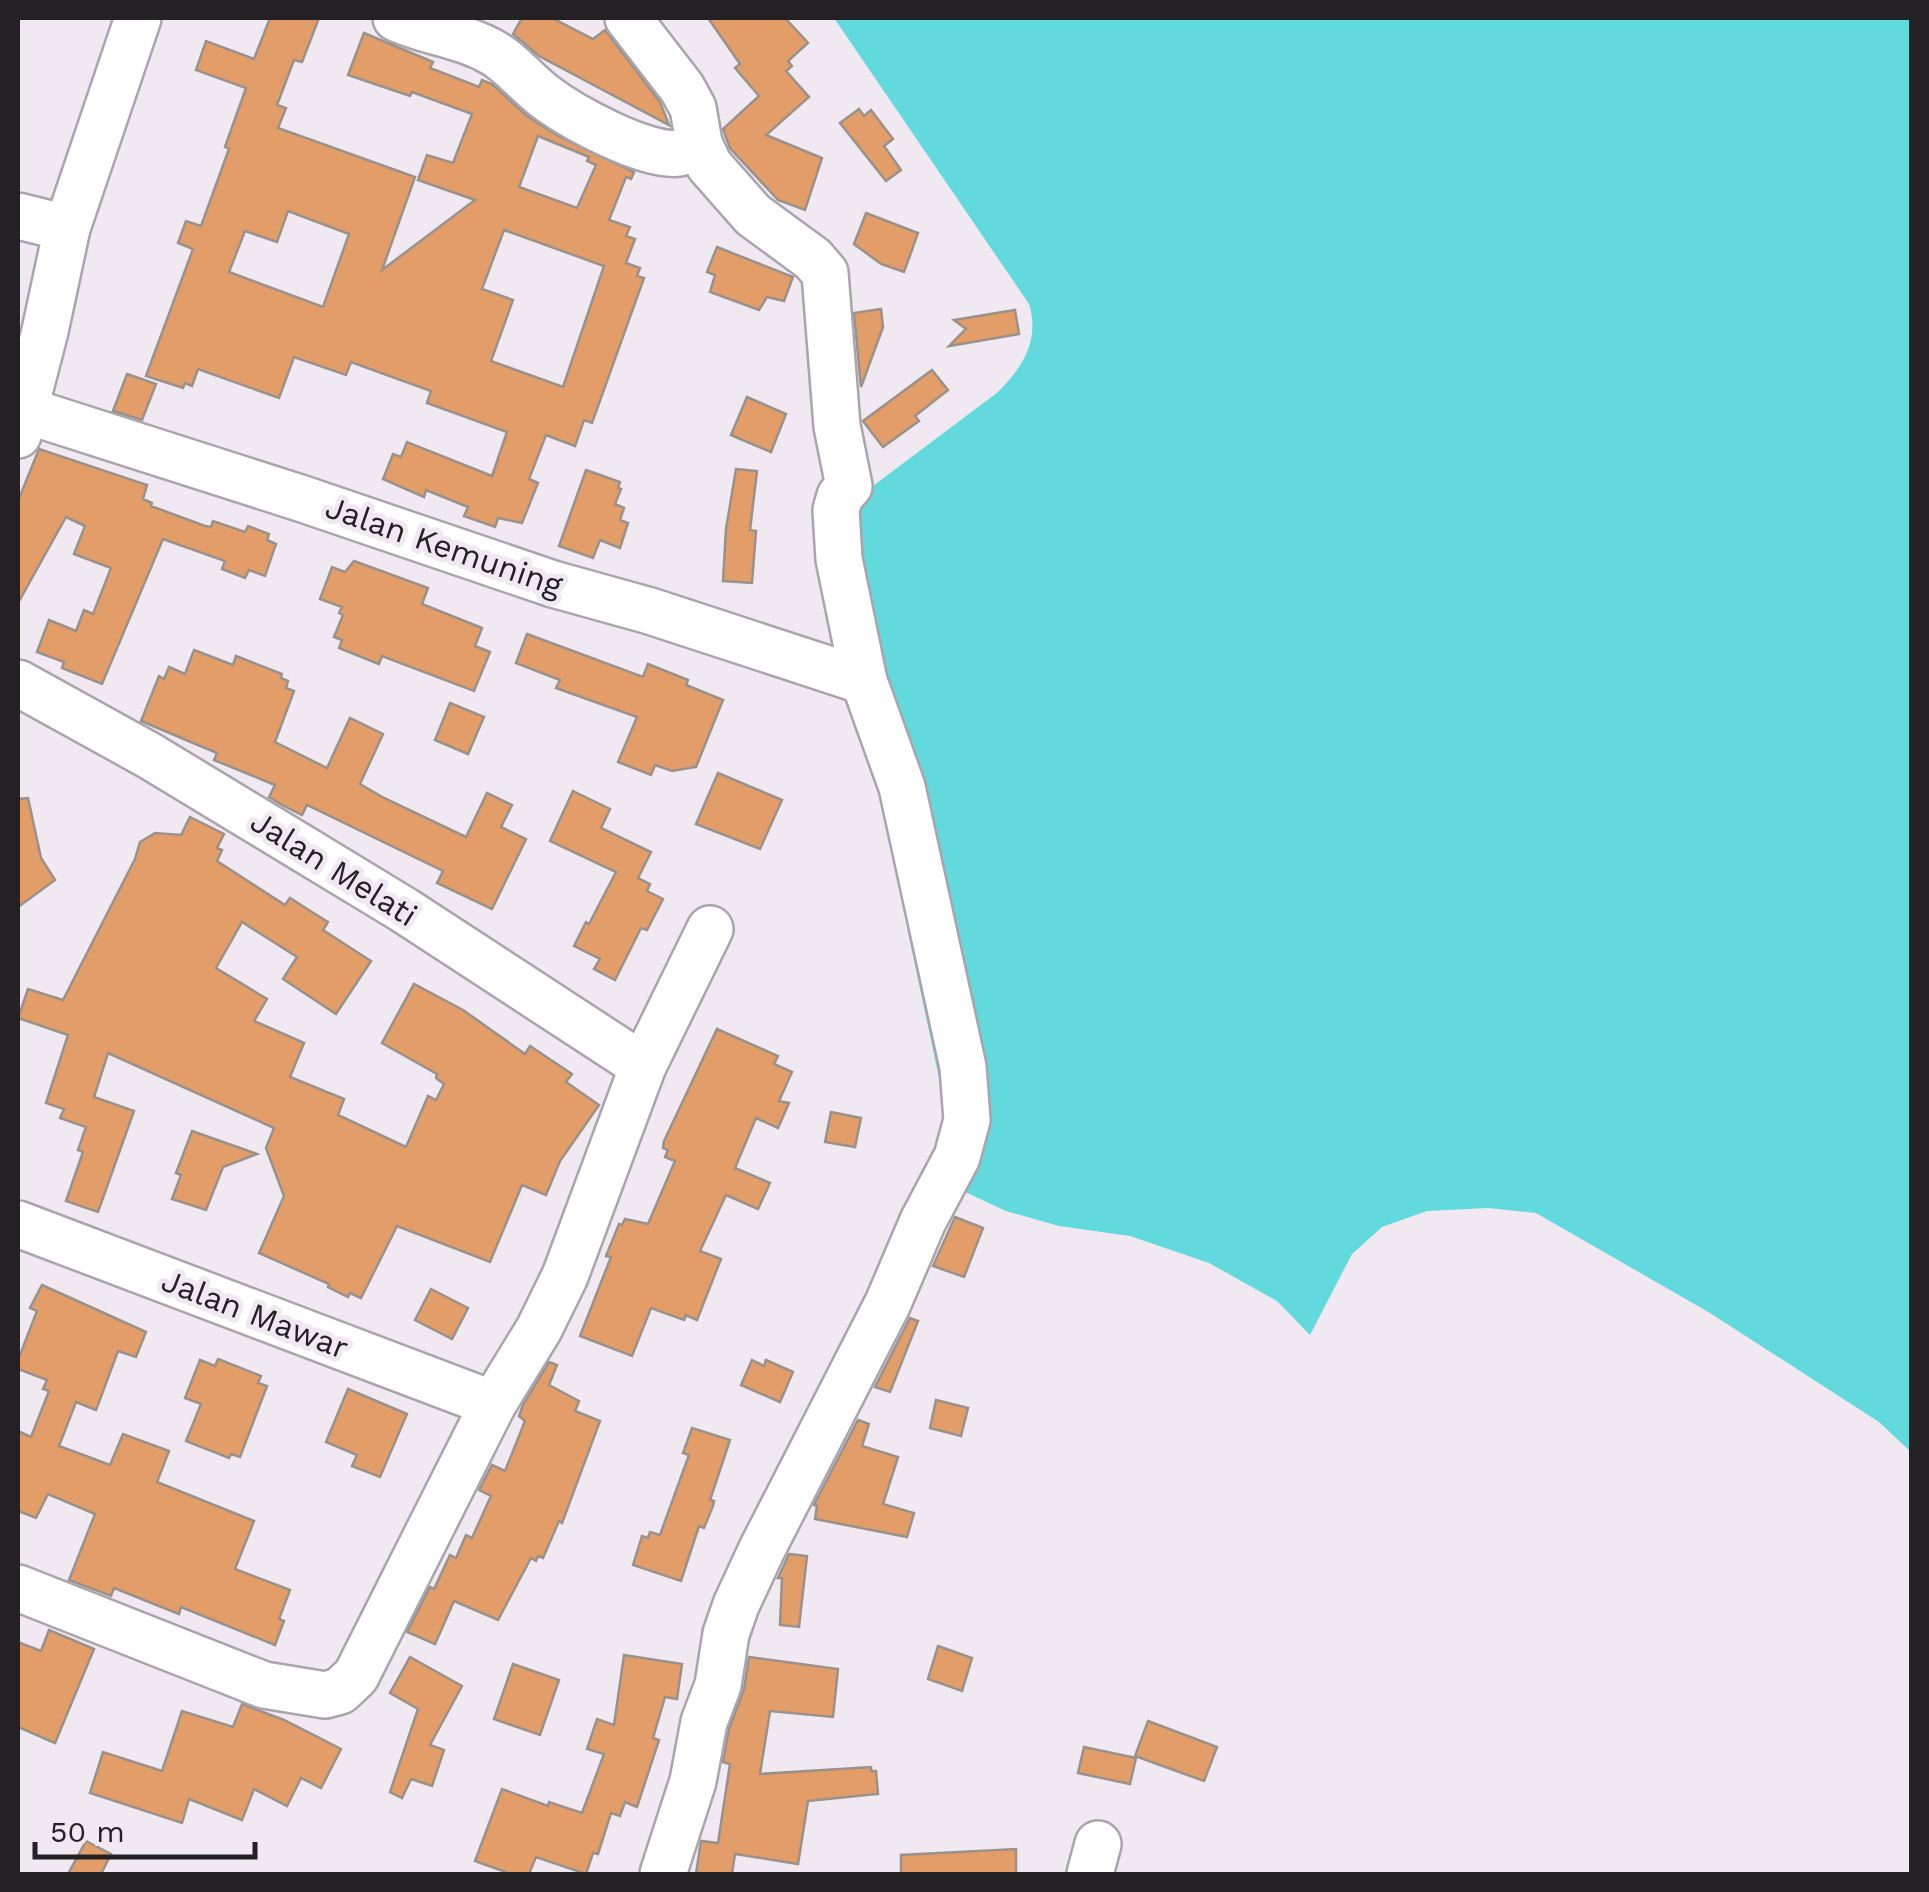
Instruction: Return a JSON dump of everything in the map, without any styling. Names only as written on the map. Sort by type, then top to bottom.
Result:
[{"type":"street","points":[[21,422],[67,228],[138,18]]},
{"type":"street","points":[[396,18],[422,30],[483,47],[520,72],[562,109],[610,135],[663,152],[680,153],[700,143]]},
{"type":"street","points":[[628,18],[693,108],[709,166],[740,202],[813,258],[825,273],[839,442],[848,486],[836,510],[839,559],[864,681],[902,787],[963,1067],[967,1120],[957,1157],[923,1221],[888,1303],[736,1605],[726,1634],[718,1685],[700,1738],[693,1781],[663,1874]]},
{"type":"street","points":[[18,216],[67,228]]},
{"type":"street","name":"Jalan Kemuning","points":[[21,422],[304,499],[553,584],[668,616],[864,681]]},
{"type":"street","name":"Jalan Melati","points":[[18,682],[150,756],[404,910],[643,1066]]},
{"type":"street","points":[[18,1588],[264,1684],[325,1696],[340,1692],[356,1676],[494,1404],[565,1276],[643,1066],[710,929]]},
{"type":"street","name":"Jalan Mawar","points":[[18,1224],[494,1404]]},
{"type":"water","points":[[834,18],[1911,18],[1911,1452],[1879,1422],[1710,1313],[1536,1213],[1488,1208],[1427,1211],[1382,1227],[1352,1254],[1310,1335],[1277,1301],[1209,1263],[1130,1236],[1059,1226],[1006,1211],[963,1191],[908,932],[853,501],[998,392],[1027,352],[1032,317],[1029,304]]},
{"type":"building","points":[[270,18],[319,18],[302,62],[294,60],[277,105],[286,108],[278,128],[415,177],[382,270],[475,200],[418,180],[427,155],[453,163],[472,114],[348,75],[364,33],[433,62],[430,68],[479,87],[482,80],[492,84],[527,116],[558,136],[634,172],[631,179],[626,177],[609,220],[630,227],[626,236],[635,239],[626,263],[640,268],[637,276],[644,278],[592,423],[584,420],[575,446],[546,435],[529,479],[538,483],[522,523],[498,518],[495,527],[464,516],[468,507],[426,490],[424,497],[383,479],[393,454],[401,457],[407,442],[492,476],[507,432],[427,403],[431,391],[351,362],[346,375],[294,357],[279,398],[198,369],[192,386],[185,383],[183,388],[146,376],[193,249],[178,243],[186,221],[201,226],[246,88],[196,70],[206,41],[254,59]],"holes":[[[538,136],[589,157],[587,161],[596,165],[577,208],[519,187]],[[288,211],[349,234],[323,307],[229,272],[245,231],[277,242]],[[504,230],[604,266],[563,387],[491,361],[513,300],[482,289]]]},
{"type":"building","points":[[522,18],[552,18],[593,39],[605,30],[660,102],[669,125],[539,56],[513,34]]},
{"type":"building","points":[[708,18],[785,18],[808,43],[788,61],[792,66],[786,71],[809,97],[766,135],[822,158],[805,210],[778,200],[730,148],[723,129],[759,96],[735,68],[740,64]]},
{"type":"building","points":[[859,109],[864,116],[871,110],[893,139],[884,146],[901,170],[886,181],[840,123]]},
{"type":"building","points":[[866,213],[918,233],[904,272],[881,264],[854,244]]},
{"type":"building","points":[[717,247],[793,277],[784,301],[767,297],[759,310],[710,292],[715,275],[707,272]]},
{"type":"building","points":[[881,309],[883,327],[861,387],[854,313]]},
{"type":"building","points":[[1015,310],[1019,334],[949,346],[966,329],[954,320]]},
{"type":"building","points":[[932,370],[948,390],[915,416],[919,421],[883,447],[863,421]]},
{"type":"building","points":[[127,374],[156,384],[142,420],[113,411]]},
{"type":"building","points":[[747,397],[786,414],[771,452],[731,435]]},
{"type":"building","points":[[39,449],[147,485],[143,499],[151,506],[205,526],[211,527],[213,521],[245,532],[248,526],[269,534],[267,540],[276,544],[265,576],[249,570],[245,578],[222,569],[225,561],[163,539],[102,684],[62,668],[64,662],[37,652],[49,620],[76,631],[84,610],[93,614],[111,568],[74,554],[85,526],[66,517],[18,603],[18,501]]},
{"type":"building","points":[[736,469],[757,471],[750,530],[756,531],[752,583],[723,581],[726,529]]},
{"type":"building","points":[[586,470],[620,482],[615,504],[624,508],[620,520],[628,523],[620,548],[600,540],[593,558],[559,546]]},
{"type":"building","points":[[354,561],[428,588],[422,604],[482,628],[475,646],[490,652],[474,691],[382,656],[379,664],[339,648],[342,640],[334,637],[343,615],[339,613],[342,607],[320,599],[332,567],[345,572]]},
{"type":"building","points":[[527,634],[643,677],[648,664],[723,700],[696,767],[672,771],[655,765],[651,775],[618,762],[637,717],[556,688],[560,680],[516,663]]},
{"type":"building","points":[[194,650],[233,665],[236,656],[282,674],[281,678],[288,681],[286,688],[294,691],[275,742],[327,768],[350,718],[383,734],[360,784],[384,798],[466,837],[487,793],[512,805],[501,827],[526,839],[492,909],[437,883],[443,871],[307,805],[302,815],[269,797],[275,785],[214,760],[217,753],[141,721],[159,676],[164,679],[169,667],[185,674]]},
{"type":"building","points":[[450,703],[484,717],[468,754],[435,740]]},
{"type":"building","points":[[718,773],[782,800],[760,849],[696,824]]},
{"type":"building","points":[[573,791],[610,809],[601,828],[651,852],[638,878],[650,884],[647,891],[663,899],[647,930],[641,928],[615,980],[594,969],[600,959],[574,946],[616,872],[550,841]]},
{"type":"building","points":[[28,798],[41,858],[55,880],[18,907],[18,799]]},
{"type":"building","points":[[190,817],[224,834],[217,848],[222,850],[217,861],[285,905],[290,898],[328,922],[323,930],[371,961],[336,1014],[283,979],[297,957],[242,922],[216,968],[267,999],[254,1021],[304,1043],[290,1077],[344,1099],[338,1115],[406,1147],[428,1096],[436,1100],[444,1084],[436,1078],[437,1074],[382,1043],[414,984],[463,1010],[525,1054],[530,1046],[572,1074],[566,1082],[599,1105],[560,1161],[546,1195],[522,1185],[490,1262],[397,1226],[361,1298],[350,1293],[348,1297],[328,1287],[329,1284],[259,1253],[284,1196],[266,1148],[274,1128],[108,1053],[94,1097],[134,1111],[98,1212],[66,1201],[83,1152],[78,1150],[86,1127],[60,1118],[64,1109],[46,1103],[68,1035],[18,1018],[28,989],[63,1000],[140,842],[155,833],[181,835]]},
{"type":"building","points":[[717,1029],[778,1056],[774,1064],[792,1072],[779,1101],[789,1103],[778,1128],[756,1118],[735,1168],[770,1183],[758,1209],[726,1195],[700,1251],[721,1259],[697,1320],[686,1315],[684,1320],[651,1308],[632,1356],[580,1336],[611,1257],[606,1256],[619,1224],[625,1219],[648,1224],[675,1161],[665,1157],[668,1150],[663,1148],[664,1141]]},
{"type":"building","points":[[831,1112],[861,1118],[855,1147],[825,1142]]},
{"type":"building","points":[[192,1131],[257,1154],[223,1167],[206,1210],[172,1199],[181,1175],[176,1173]]},
{"type":"building","points":[[955,1217],[983,1228],[964,1277],[933,1266]]},
{"type":"building","points":[[42,1285],[146,1332],[136,1357],[118,1351],[96,1410],[76,1402],[59,1446],[110,1465],[123,1434],[169,1451],[157,1482],[254,1521],[235,1569],[290,1590],[275,1645],[181,1607],[179,1614],[114,1588],[111,1596],[69,1580],[95,1514],[48,1494],[36,1518],[18,1511],[18,1431],[31,1437],[49,1391],[43,1389],[47,1380],[18,1369],[37,1311],[30,1308]]},
{"type":"building","points":[[431,1289],[468,1308],[452,1339],[415,1320]]},
{"type":"building","points":[[910,1318],[918,1321],[890,1392],[875,1387]]},
{"type":"building","points":[[218,1359],[261,1376],[258,1383],[267,1386],[240,1457],[231,1454],[229,1458],[186,1441],[201,1404],[185,1398],[200,1360],[215,1366]]},
{"type":"building","points":[[752,1360],[764,1366],[766,1360],[793,1372],[780,1402],[741,1385]]},
{"type":"building","points":[[549,1362],[557,1365],[549,1385],[579,1401],[575,1411],[600,1421],[562,1523],[559,1521],[543,1558],[531,1558],[498,1620],[454,1601],[435,1644],[407,1632],[450,1555],[456,1558],[466,1535],[472,1538],[491,1496],[479,1490],[492,1465],[505,1471],[525,1421],[519,1416],[523,1405]]},
{"type":"building","points":[[348,1389],[407,1414],[380,1477],[352,1466],[357,1455],[326,1442]]},
{"type":"building","points":[[936,1400],[968,1408],[961,1436],[930,1428]]},
{"type":"building","points":[[858,1420],[869,1424],[862,1446],[898,1457],[883,1504],[914,1513],[907,1537],[815,1519],[814,1505]]},
{"type":"building","points":[[692,1428],[730,1440],[710,1500],[714,1501],[713,1506],[704,1528],[699,1526],[681,1581],[633,1565],[642,1536],[648,1538],[650,1532],[660,1535],[689,1455],[683,1453]]},
{"type":"building","points":[[789,1554],[807,1556],[799,1627],[780,1625],[782,1578],[778,1578]]},
{"type":"building","points":[[49,1630],[94,1649],[55,1743],[18,1727],[18,1642],[41,1651]]},
{"type":"building","points":[[938,1646],[972,1658],[962,1691],[928,1679]]},
{"type":"building","points":[[624,1655],[682,1664],[677,1699],[665,1697],[653,1738],[659,1740],[637,1807],[625,1802],[620,1816],[611,1813],[598,1854],[593,1853],[586,1874],[536,1857],[529,1874],[511,1874],[475,1861],[502,1789],[548,1806],[549,1802],[582,1813],[604,1754],[587,1749],[597,1719],[614,1725]]},
{"type":"building","points":[[410,1657],[462,1686],[430,1745],[444,1750],[432,1786],[411,1779],[402,1798],[390,1792],[418,1709],[390,1693]]},
{"type":"building","points":[[749,1657],[838,1669],[833,1717],[770,1711],[760,1774],[871,1767],[871,1771],[876,1771],[878,1794],[808,1801],[798,1864],[735,1854],[732,1874],[696,1874],[701,1841],[718,1843],[730,1764],[723,1762]]},
{"type":"building","points":[[513,1664],[559,1680],[540,1735],[494,1719]]},
{"type":"building","points":[[242,1704],[341,1749],[321,1788],[301,1778],[287,1806],[254,1789],[242,1820],[189,1799],[182,1823],[90,1793],[103,1752],[162,1771],[182,1711],[233,1727]]},
{"type":"building","points":[[1148,1721],[1217,1747],[1204,1781],[1135,1756]]},
{"type":"building","points":[[1084,1747],[1136,1758],[1130,1784],[1078,1773]]},
{"type":"building","points":[[86,1841],[111,1854],[101,1874],[68,1874]]},
{"type":"building","points":[[1016,1849],[1016,1874],[901,1874],[901,1855]]}]
